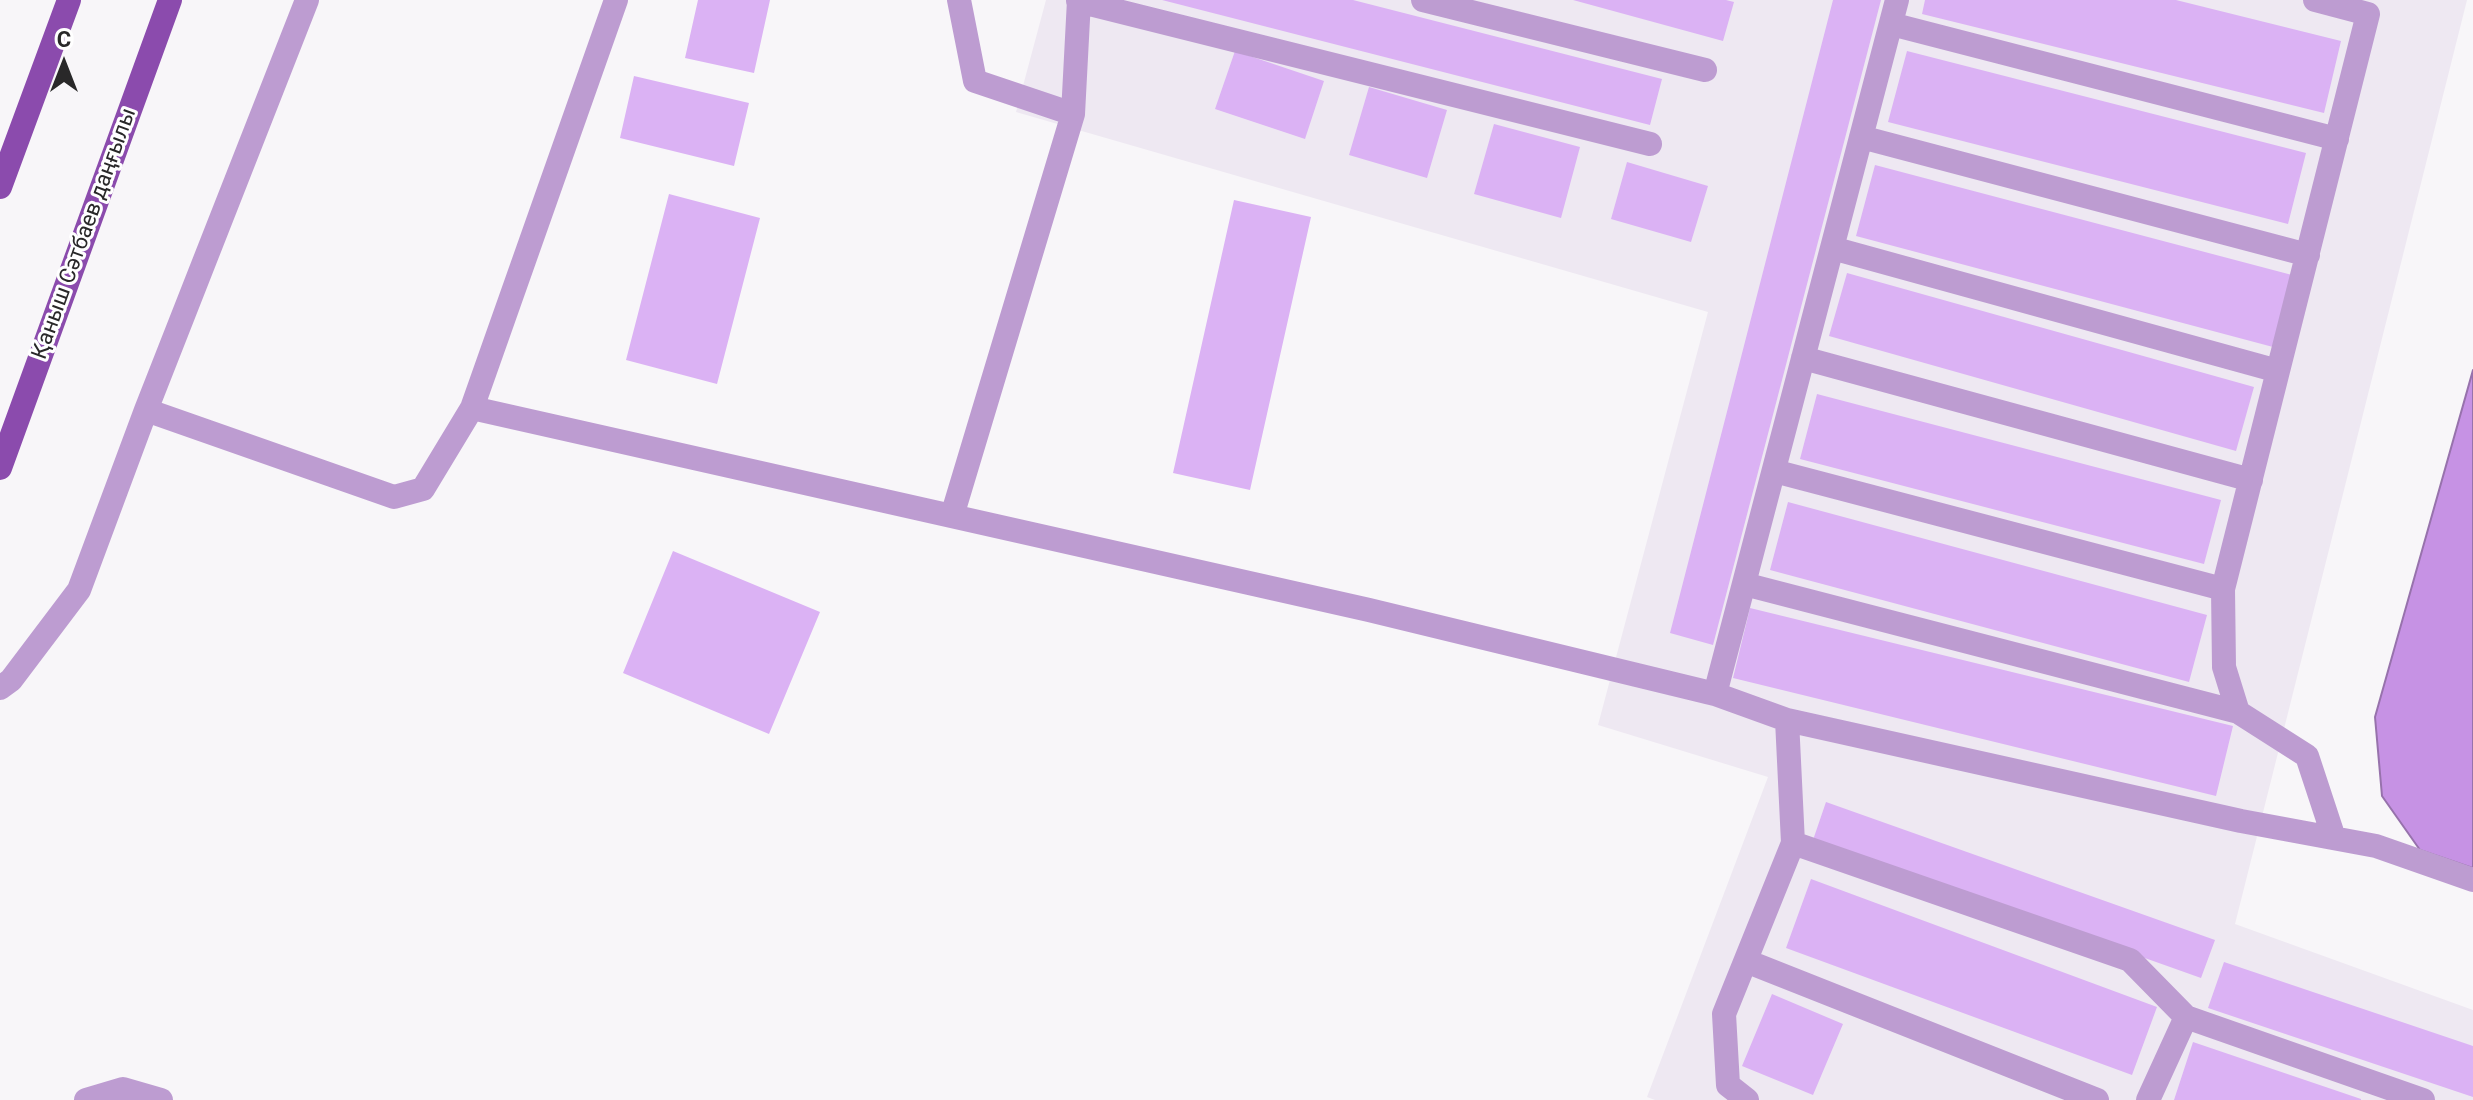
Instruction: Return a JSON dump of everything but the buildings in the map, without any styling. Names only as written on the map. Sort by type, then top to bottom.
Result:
[{"type":"main road","points":[[0,187],[69,0]]},
{"type":"main road","name":"Қаныш Сәтбаев даңғылы","points":[[0,468],[170,0]]},
{"type":"street","points":[[0,688],[11,680],[79,590],[307,0]]},
{"type":"street","points":[[146,410],[394,497],[423,489],[472,408],[616,0]]},
{"type":"street","points":[[959,0],[975,81],[1073,114]]},
{"type":"street","points":[[952,516],[1073,114],[1079,0],[1650,144]]},
{"type":"street","points":[[1423,0],[1705,70]]},
{"type":"street","points":[[2238,712],[2224,667],[2223,589],[2368,14],[2315,0]]},
{"type":"street","points":[[1715,694],[1894,12],[2337,139]]},
{"type":"street","points":[[1861,137],[2308,255]]},
{"type":"street","points":[[1832,248],[2278,371]]},
{"type":"street","points":[[1803,358],[2251,480]]},
{"type":"street","points":[[472,408],[1369,610],[1715,694],[1787,720],[2241,821],[2376,846],[2473,880]]},
{"type":"street","points":[[1774,471],[2223,589]]},
{"type":"street","points":[[1744,584],[2238,712],[2307,756],[2334,838]]},
{"type":"street","points":[[1747,1100],[1728,1085],[1724,1014],[1793,843],[1787,720]]},
{"type":"street","points":[[1793,843],[2130,960],[2186,1017],[2423,1100]]},
{"type":"street","points":[[1746,961],[2097,1100]]},
{"type":"street","points":[[2148,1100],[2186,1017]]},
{"type":"street","points":[[86,1100],[123,1089],[161,1100]]},
{"type":"shaded area","points":[[1046,0],[2467,0],[2235,924],[2473,1010],[2473,1100],[1655,1100],[1647,1097],[1768,777],[1598,725],[1708,312],[1016,112]]},
{"type":"shaded area","points":[[2473,370],[2473,868],[2420,850],[2382,796],[2375,717]]}]
